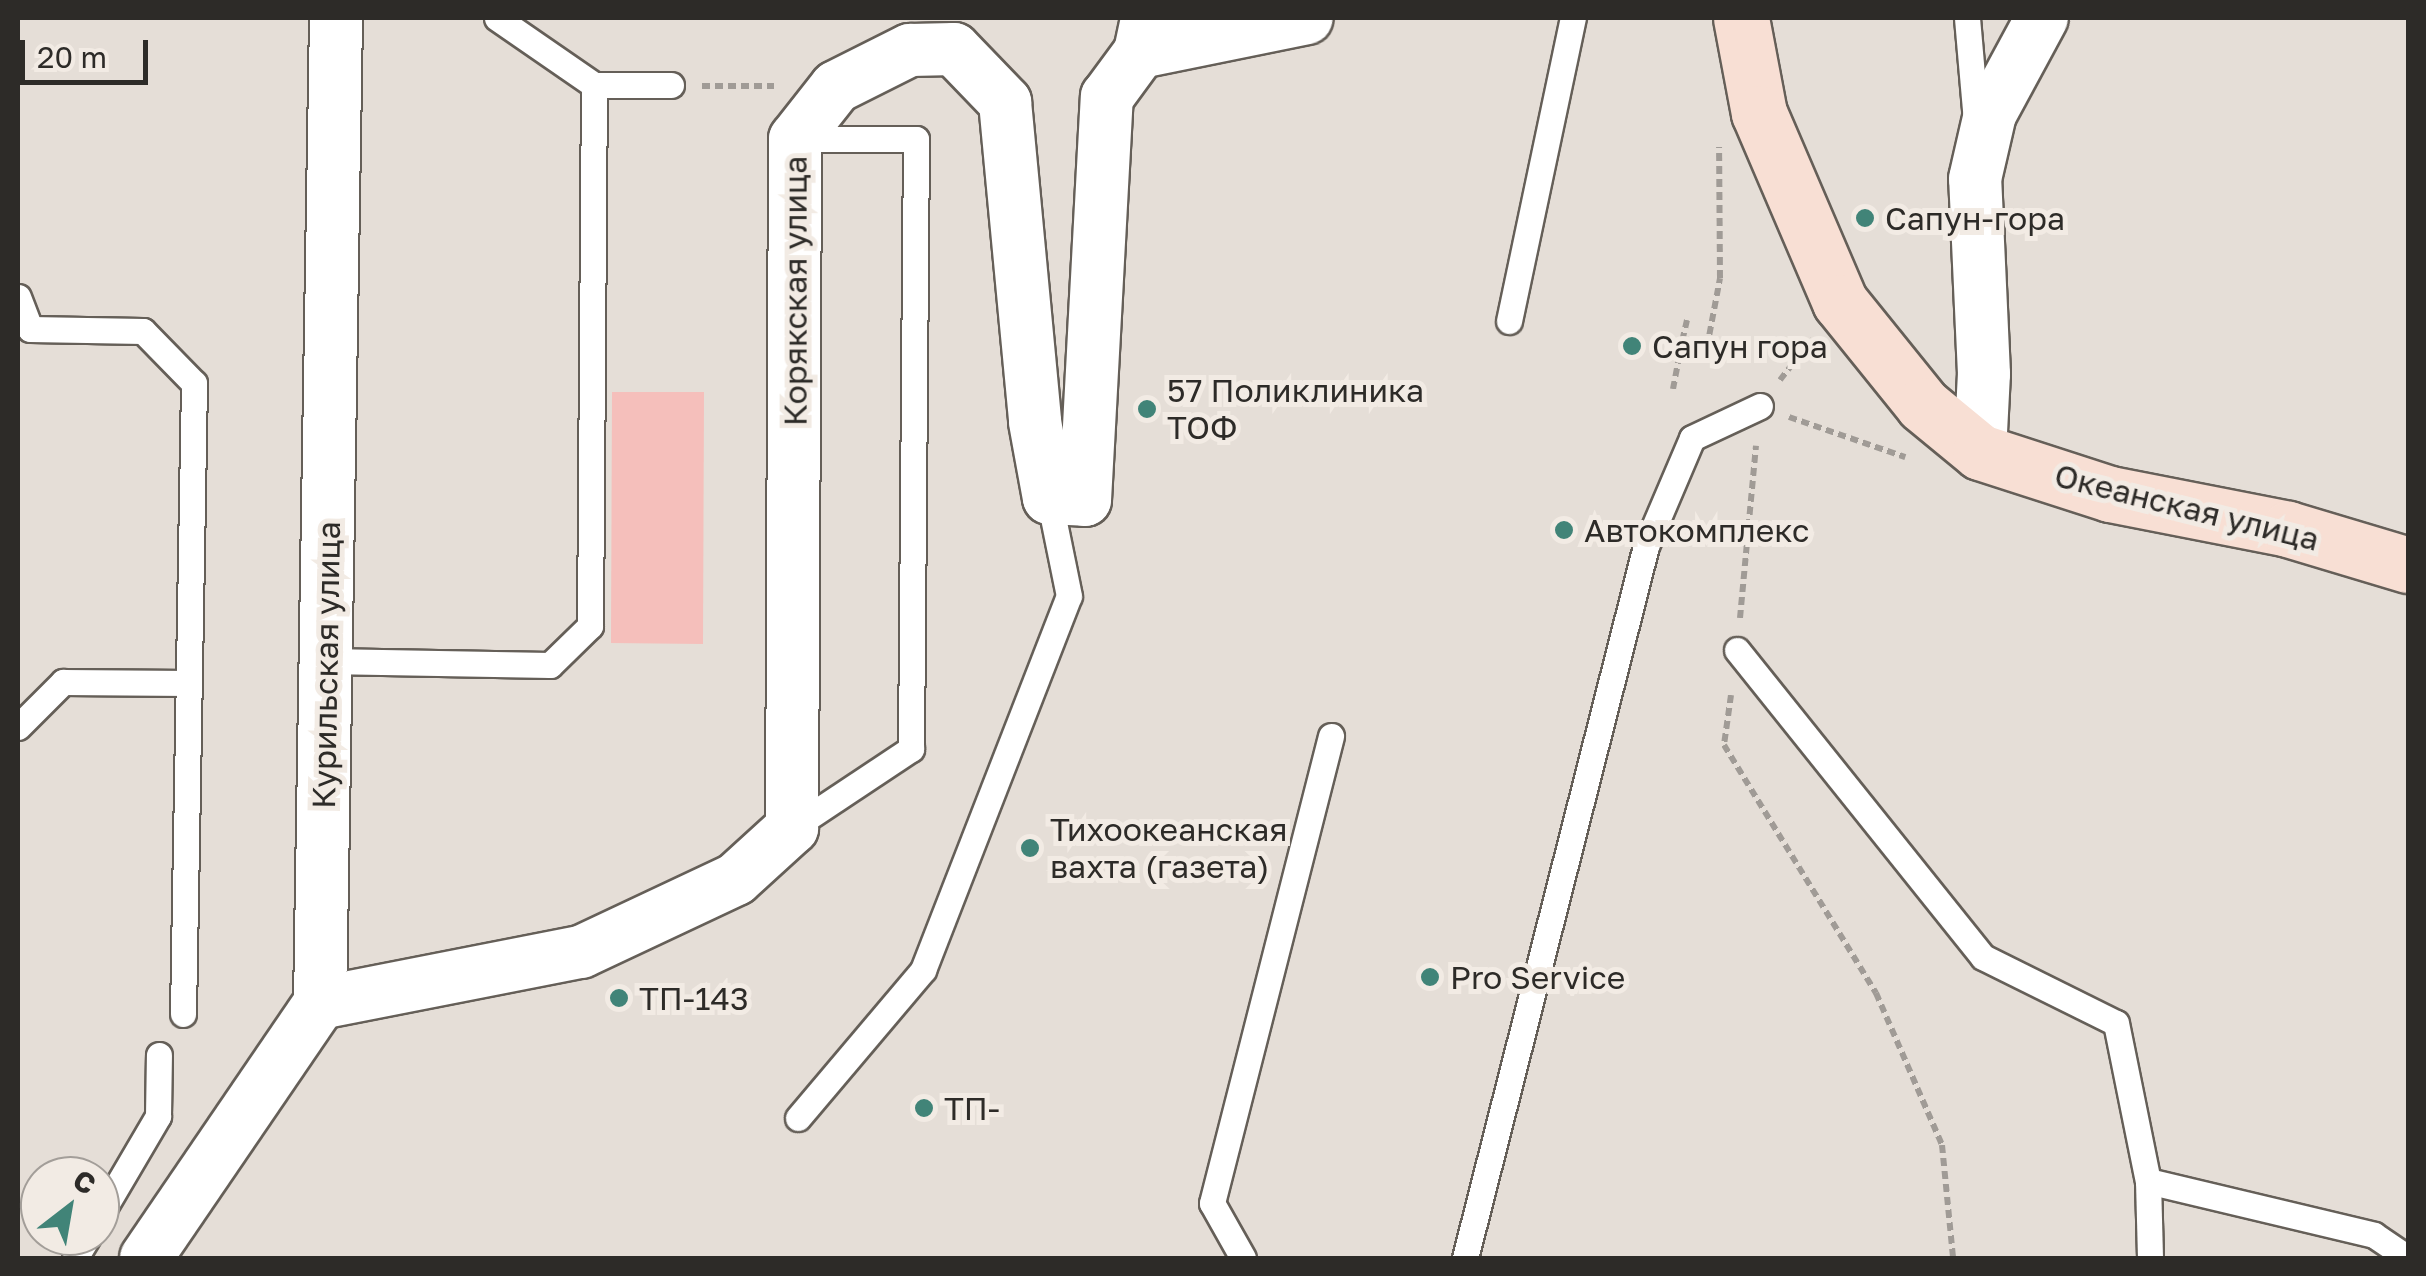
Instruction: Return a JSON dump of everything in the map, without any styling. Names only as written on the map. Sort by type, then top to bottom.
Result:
[{"type":"main road","name":"Океанская улица","points":[[1742,18],[1759,114],[1832,285],[1923,405],[1980,452],[2110,494],[2288,529],[2408,565]]},
{"type":"street","name":"Курильская улица","points":[[320,1003],[336,18]]},
{"type":"street","points":[[1050,498],[1085,500],[1107,97],[1143,35],[1306,18]]},
{"type":"street","points":[[1980,452],[1983,354],[1974,206],[1979,150],[2003,85],[2042,18]]},
{"type":"street","name":"Корякская улица","points":[[792,828],[796,139],[836,87],[910,50],[939,46],[968,58],[1005,102],[1035,422],[1050,498]]},
{"type":"street","points":[[146,1258],[320,1003],[582,952],[736,879],[792,828]]},
{"type":"lane","points":[[497,18],[594,85],[671,86]]},
{"type":"lane","points":[[1509,321],[1572,18]]},
{"type":"lane","points":[[1967,18],[1979,150]]},
{"type":"lane","points":[[326,661],[550,665],[590,626],[594,85]]},
{"type":"lane","points":[[792,828],[911,749],[916,139],[796,139]]},
{"type":"lane","points":[[18,297],[30,330],[143,331],[194,383],[183,1014]]},
{"type":"lane","points":[[1465,1258],[1646,546],[1692,438],[1760,406]]},
{"type":"lane","points":[[798,1118],[923,970],[1069,596],[1050,498]]},
{"type":"lane","points":[[1736,650],[1983,957],[2116,1023],[2148,1181],[2150,1258]]},
{"type":"lane","points":[[18,727],[63,682],[188,683]]},
{"type":"lane","points":[[1243,1258],[1212,1203],[1331,736]]},
{"type":"lane","points":[[120,1181],[158,1116],[159,1054]]},
{"type":"lane","points":[[2148,1181],[2374,1234],[2408,1258]]},
{"type":"path","points":[[671,86],[836,87]]},
{"type":"path","points":[[1682,342],[1707,347],[1720,278],[1719,140]]},
{"type":"path","points":[[1672,388],[1687,320]]},
{"type":"path","points":[[1760,406],[1918,462]]},
{"type":"shaded area","points":[[612,392],[704,392],[703,644],[611,643]]},
{"type":"place","name":"Сапун-гора","points":[[1865,218]]},
{"type":"place","name":"Сапун гора","points":[[1632,346]]},
{"type":"place","name":"57 Поликлиника ТОФ","points":[[1147,409]]},
{"type":"place","name":"Автокомплекс","points":[[1564,530]]},
{"type":"place","name":"Тихоокеанская вахта (газета)","points":[[1030,848]]},
{"type":"place","name":"Pro Service","points":[[1430,977]]},
{"type":"place","name":"ТП-143","points":[[619,998]]},
{"type":"place","name":"ТП-","points":[[924,1108]]}]
